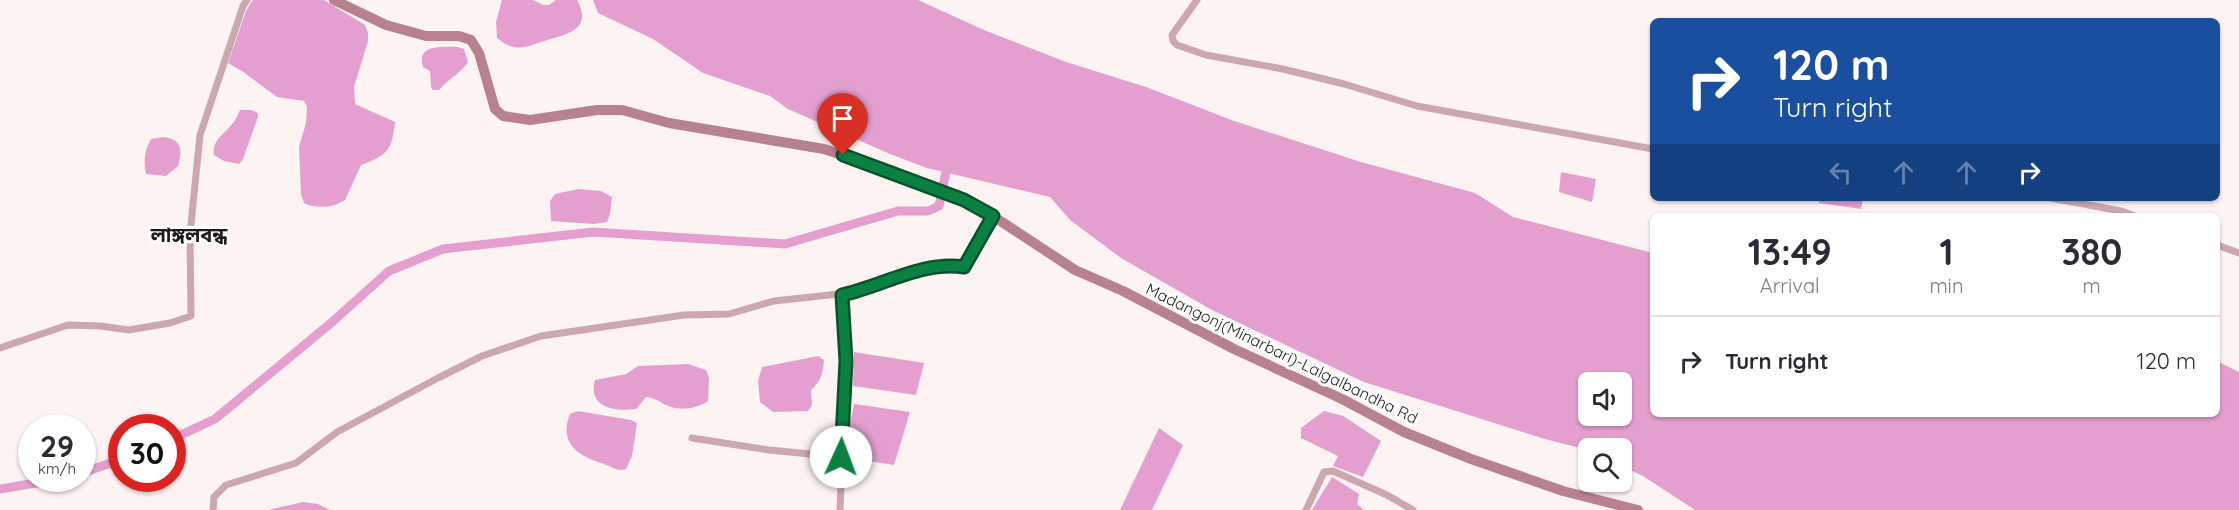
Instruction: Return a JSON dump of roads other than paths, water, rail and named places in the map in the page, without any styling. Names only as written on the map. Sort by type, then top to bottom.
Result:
[{"type":"main road","name":"Madangonj(Minarbari)-Lalgalbandha Rd","points":[[334,0],[386,25],[426,36],[459,36],[471,40],[479,53],[495,109],[503,116],[530,120],[597,110],[622,110],[669,123],[824,149],[964,200],[993,216],[1075,270],[1123,291],[1234,349],[1342,399],[1404,432],[1471,459],[1563,491],[1638,510]]},
{"type":"street","points":[[0,348],[68,325],[129,330],[170,323],[191,316],[190,234],[200,135],[243,6],[247,0]]},
{"type":"street","points":[[1197,0],[1172,35],[1177,45],[1206,55],[1283,69],[1417,106],[1650,148]]},
{"type":"street","points":[[2067,201],[2127,213]]},
{"type":"street","points":[[213,510],[214,497],[226,485],[296,463],[337,432],[482,356],[541,336],[684,315],[729,314],[774,301],[842,295],[928,268],[952,265],[964,267],[993,216]]},
{"type":"street","points":[[2220,246],[2239,253]]},
{"type":"street","points":[[840,510],[846,361],[842,295]]},
{"type":"street","points":[[692,438],[769,450],[841,457]]},
{"type":"street","points":[[1306,510],[1324,472],[1333,471],[1387,495],[1413,510]]},
{"type":"waterway","points":[[186,432],[215,419],[331,323],[389,271],[443,249],[593,232],[785,244],[898,211],[928,211],[939,206],[948,162]]},
{"type":"waterway","points":[[96,468],[108,464]]},
{"type":"waterway","points":[[0,489],[18,486]]},
{"type":"district","name":"লাঙ্গলবন্ধ","points":[[189,235]]}]
